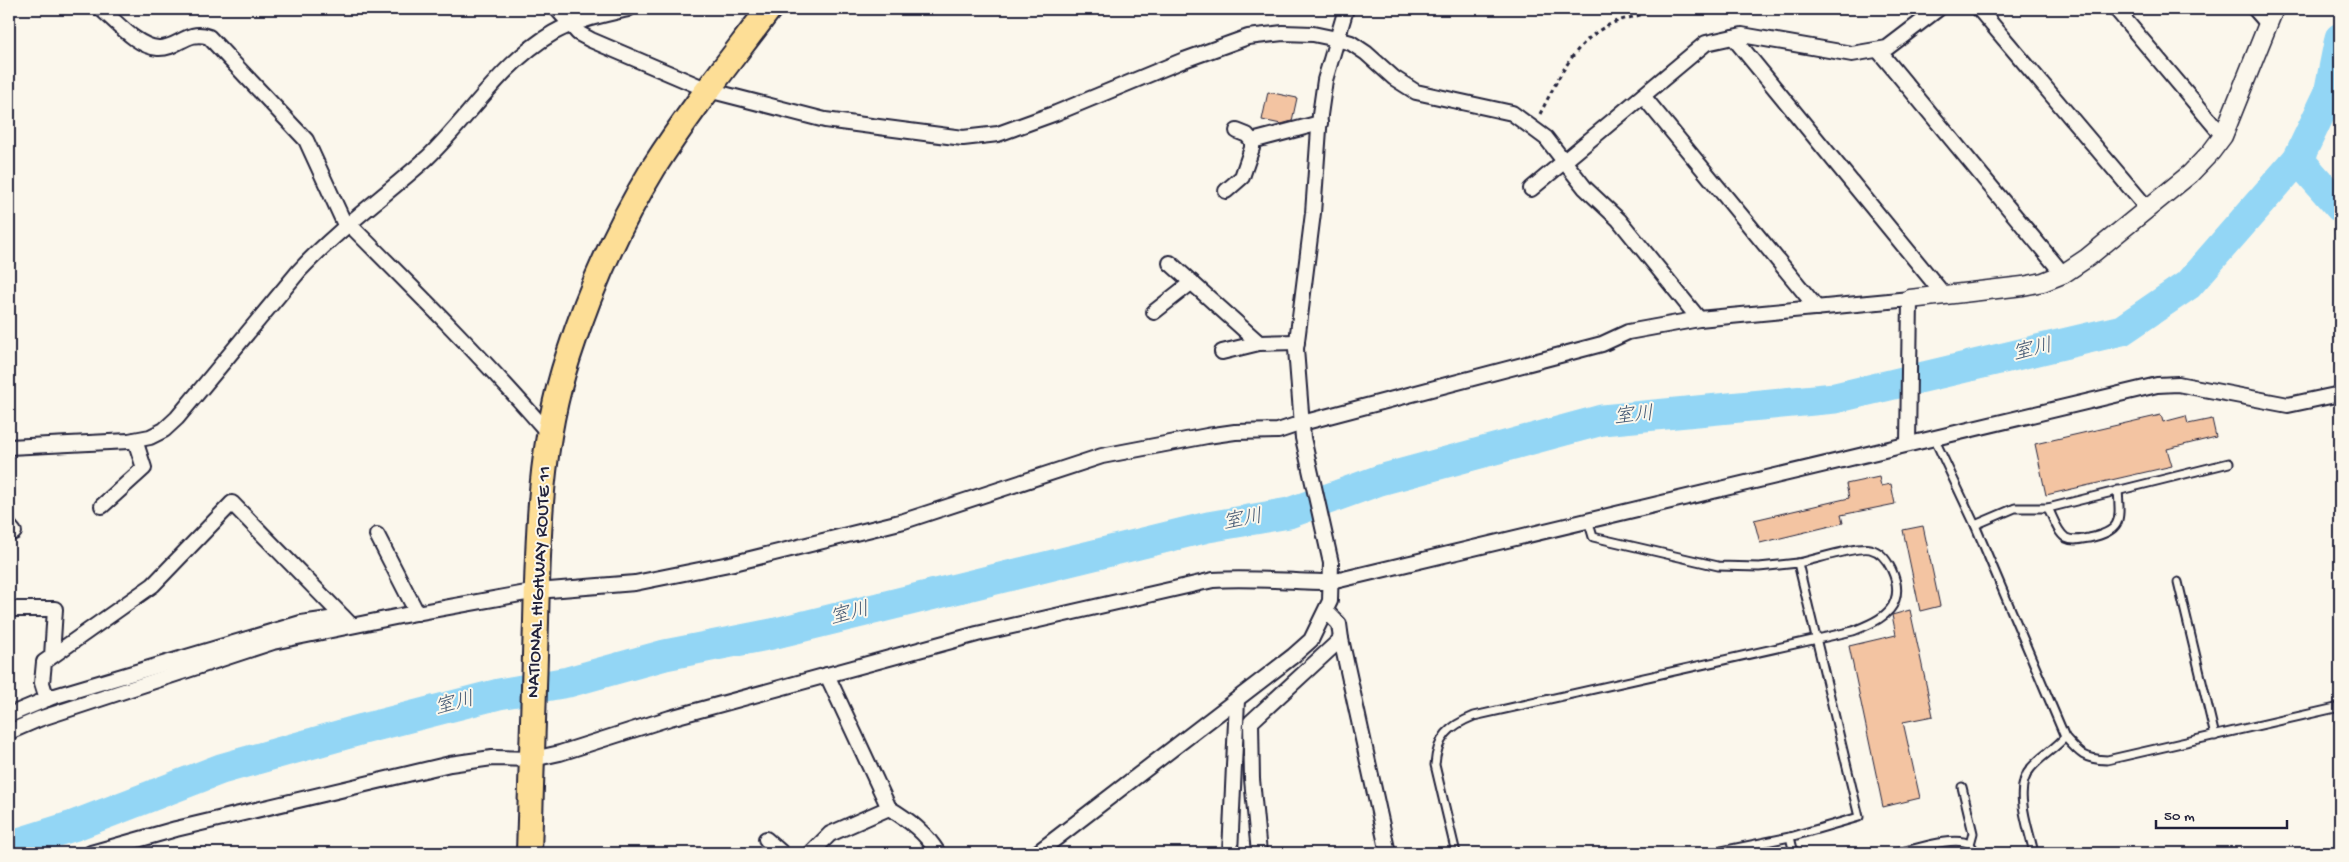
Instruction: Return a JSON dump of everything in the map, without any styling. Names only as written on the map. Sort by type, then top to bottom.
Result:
[{"type":"highway","name":"NATIONAL HIGHWAY ROUTE 11","points":[[529,853],[542,492],[550,435],[567,358],[598,274],[622,224],[654,167],[708,90],[769,9]]},
{"type":"street","points":[[101,9],[137,40],[158,48],[169,46],[193,35],[200,34],[209,37],[306,140],[347,225],[442,317],[498,375],[550,435]]},
{"type":"street","points":[[558,9],[571,25],[591,40],[708,90],[825,120],[963,138],[998,134],[1048,116],[1184,60],[1248,37],[1283,33],[1313,34],[1337,39],[1351,43],[1366,53],[1394,78],[1416,92],[1512,113],[1546,138],[1585,188],[1619,220],[1699,319]]},
{"type":"street","points":[[9,447],[135,440],[150,437],[164,430],[177,418],[299,270],[347,225],[397,185],[449,137],[500,74],[554,32],[584,19],[628,9]]},
{"type":"street","points":[[1038,853],[1312,640],[1330,602],[1331,563],[1303,438],[1297,372],[1297,342],[1313,213],[1325,80],[1346,9]]},
{"type":"street","points":[[1531,189],[1706,43],[1742,35],[1852,54],[1887,48],[1938,9]]},
{"type":"street","points":[[1979,9],[2147,208]]},
{"type":"street","points":[[2116,9],[2223,136]]},
{"type":"street","points":[[9,715],[47,699],[302,623],[347,621],[537,594],[635,583],[734,563],[904,521],[1102,456],[1216,435],[1278,431],[1302,423],[1367,408],[1602,344],[1628,332],[1699,319],[1910,299],[2043,282],[2063,274],[2190,174],[2211,152],[2223,136],[2271,16],[2255,9]]},
{"type":"street","points":[[1734,37],[1944,295]]},
{"type":"street","points":[[1878,50],[2063,274]]},
{"type":"street","points":[[1643,96],[1817,308]]},
{"type":"street","points":[[1252,141],[1320,123]]},
{"type":"street","points":[[1226,191],[1242,176],[1252,148],[1252,141],[1247,135],[1237,131]]},
{"type":"street","points":[[1170,262],[1259,342]]},
{"type":"street","points":[[1154,312],[1192,282]]},
{"type":"street","points":[[1908,444],[1910,299]]},
{"type":"street","points":[[1222,352],[1259,342],[1297,342]]},
{"type":"street","points":[[91,853],[176,829],[450,764],[533,753],[560,753],[670,718],[977,634],[1212,580],[1237,578],[1284,582],[1331,582],[2157,385],[2178,384],[2288,406],[2340,394]]},
{"type":"street","points":[[102,506],[144,468],[135,440]]},
{"type":"street","points":[[47,699],[42,682],[44,662],[152,585],[232,503],[347,621]]},
{"type":"street","points":[[377,535],[417,612]]},
{"type":"street","points":[[9,611],[12,609],[55,609],[52,656]]},
{"type":"street","points":[[1326,611],[1340,624],[1341,639],[1388,853]]},
{"type":"street","points":[[9,732],[39,719],[273,642],[347,621]]},
{"type":"street","points":[[1258,853],[1252,779],[1251,722],[1341,639]]},
{"type":"street","points":[[827,675],[889,808],[907,818],[931,842],[938,853]]},
{"type":"street","points":[[1230,853],[1237,700]]},
{"type":"street","points":[[811,853],[830,834],[889,808]]},
{"type":"street","points":[[766,839],[782,853]]},
{"type":"lane","points":[[1934,438],[1975,525],[2065,737],[2077,750],[2090,759],[2107,760],[2340,708]]},
{"type":"lane","points":[[1975,525],[2015,508],[2048,508],[2229,463]]},
{"type":"lane","points":[[2048,508],[2059,529],[2069,540],[2075,541],[2106,534],[2118,524],[2120,515],[2118,490]]},
{"type":"lane","points":[[1456,853],[1435,765],[1436,750],[1441,739],[1461,721],[1853,631],[1873,623],[1888,611],[1895,600],[1896,591],[1890,565],[1884,557],[1870,549],[1850,551],[1798,563],[1759,567],[1718,566],[1593,537],[1588,520]]},
{"type":"lane","points":[[1712,853],[1790,836],[1859,817],[1798,563]]},
{"type":"lane","points":[[2178,582],[2215,736]]},
{"type":"lane","points":[[2034,853],[2022,800],[2023,786],[2029,770],[2065,737]]},
{"type":"lane","points":[[1962,787],[1973,833],[1970,844]]},
{"type":"lane","points":[[1790,836],[1794,853]]},
{"type":"lane","points":[[1897,853],[1948,842],[1962,841],[1970,844],[1976,853]]},
{"type":"path","points":[[1533,128],[1564,67],[1578,49],[1597,32],[1618,21],[1636,18],[1654,9]]},
{"type":"building","points":[[1268,92],[1297,98],[1292,121],[1281,124],[1262,120]]},
{"type":"building","points":[[2161,415],[2163,422],[2186,416],[2188,424],[2212,419],[2216,437],[2167,449],[2172,466],[2046,495],[2035,444]]},
{"type":"building","points":[[1879,477],[1881,486],[1891,484],[1895,504],[1841,515],[1843,523],[1760,543],[1754,520],[1849,498],[1846,484]]},
{"type":"building","points":[[1923,526],[1940,606],[1920,611],[1903,530]]},
{"type":"building","points":[[1910,610],[1933,716],[1903,722],[1920,798],[1883,807],[1849,646],[1896,635],[1892,615]]},
{"type":"waterway","name":"室川","points":[[9,846],[73,826],[221,769],[363,729],[499,694],[568,682],[665,655],[772,634],[1208,527],[1289,513],[1380,480],[1602,420],[1835,398],[2122,330],[2188,285],[2298,159],[2329,94],[2340,38]]},
{"type":"waterway","points":[[2298,159],[2340,207]]}]
